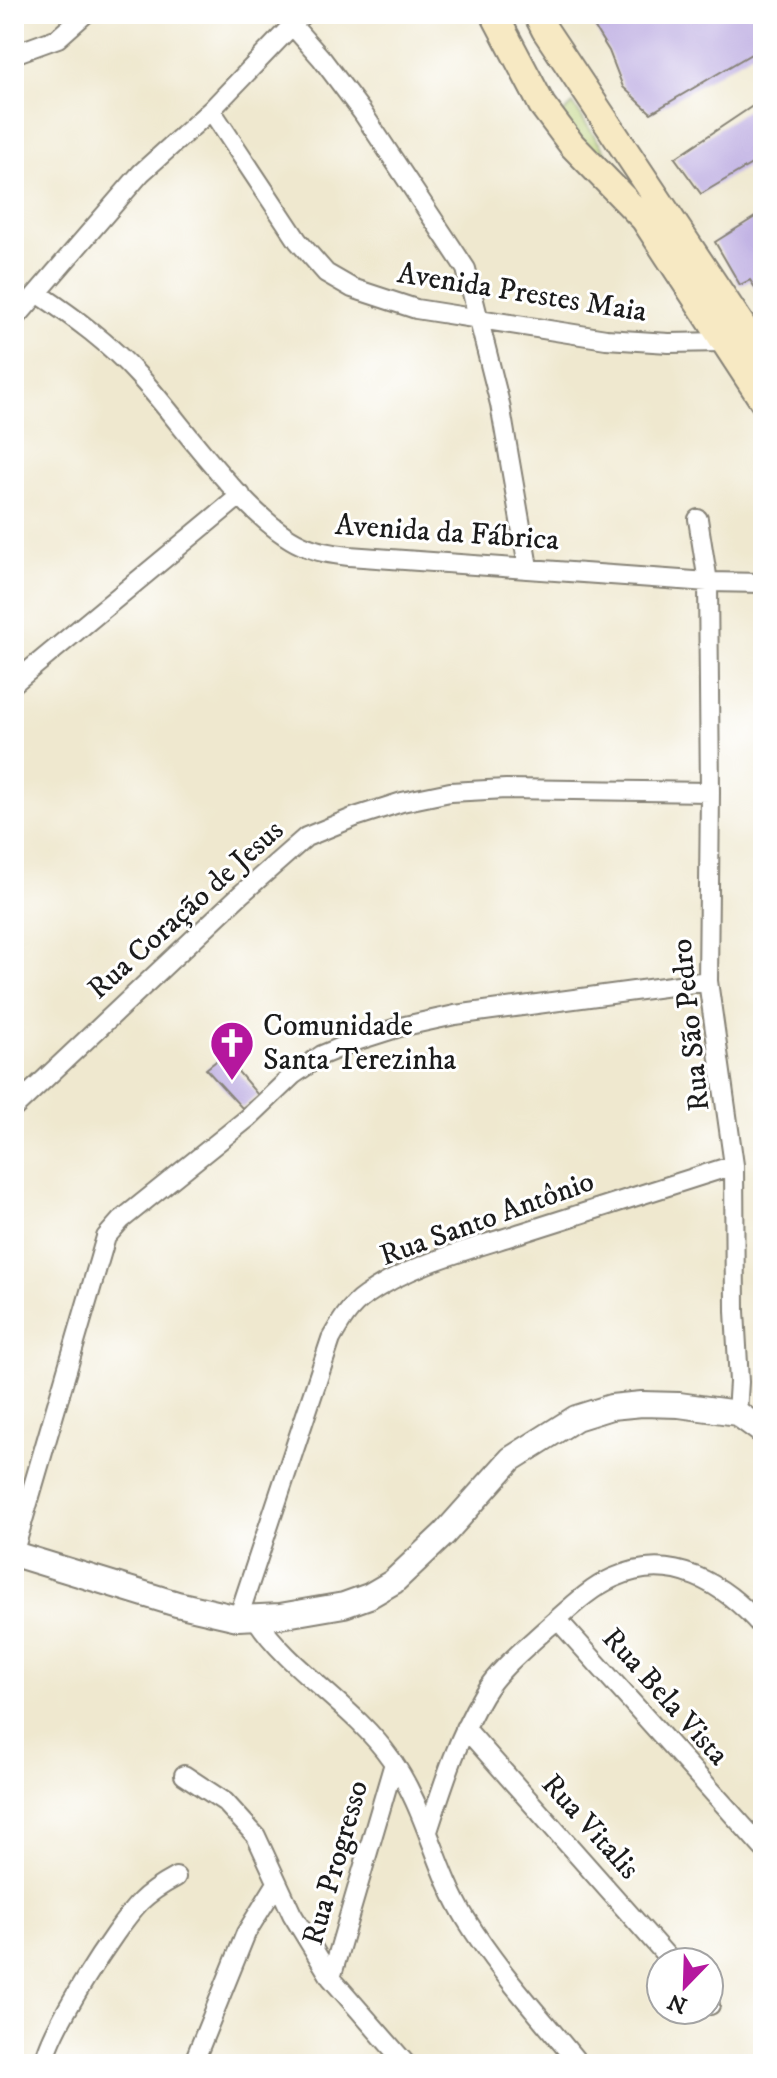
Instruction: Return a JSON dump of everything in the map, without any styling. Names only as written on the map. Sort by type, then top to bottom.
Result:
[{"type":"main road","points":[[494,14],[542,105],[572,145],[644,219],[763,401]]},
{"type":"main road","points":[[531,85],[548,99],[561,94],[566,87],[565,77],[541,22]]},
{"type":"main road","points":[[541,22],[763,357]]},
{"type":"street","points":[[14,54],[58,38],[85,14]]},
{"type":"street","points":[[14,320],[141,173],[211,110],[297,20],[466,269],[500,404],[528,567]]},
{"type":"street","name":"Avenida Prestes Maia","points":[[211,110],[298,241],[326,273],[352,288],[416,309],[606,339],[658,343],[723,342]]},
{"type":"street","name":"Avenida da Fábrica","points":[[39,294],[76,318],[138,374],[241,495],[283,534],[324,553],[708,582],[763,583]]},
{"type":"street","points":[[14,683],[241,495]]},
{"type":"street","name":"Rua São Pedro","points":[[698,519],[708,582],[708,981],[734,1165],[737,1413]]},
{"type":"street","name":"Rua Coração de Jesus","points":[[14,1108],[306,837],[367,813],[450,792],[506,789],[710,792]]},
{"type":"street","points":[[708,981],[455,1015],[400,1027],[322,1055],[293,1075],[248,1118],[121,1220],[106,1237],[14,1552],[177,1604],[247,1618],[344,1605],[369,1596],[393,1582],[433,1545],[511,1459],[576,1418],[611,1407],[642,1404],[706,1407],[737,1413],[763,1432]]},
{"type":"street","name":"Rua Santo Antônio","points":[[247,1618],[331,1339],[342,1318],[361,1299],[378,1287],[413,1271],[484,1245],[734,1165]]},
{"type":"street","points":[[428,1831],[465,1728],[484,1692],[557,1619],[615,1576],[659,1568],[706,1578],[743,1605],[763,1628]]},
{"type":"street","points":[[247,1618],[376,1738],[412,1792],[441,1867],[466,1918],[489,1952],[579,2064]]},
{"type":"street","name":"Rua Bela Vista","points":[[557,1619],[763,1848]]},
{"type":"street","name":"Rua Vitalis","points":[[465,1728],[658,1946]]},
{"type":"street","name":"Rua Progresso","points":[[331,1978],[394,1763]]},
{"type":"street","points":[[184,1775],[225,1802],[256,1836],[292,1914],[331,1978],[406,2064]]},
{"type":"street","points":[[44,2064],[54,2033],[123,1925],[139,1903],[176,1877]]},
{"type":"street","points":[[193,2064],[246,1933],[277,1883]]},
{"type":"green space","points":[[573,104],[653,224],[560,116]]},
{"type":"building","points":[[586,14],[763,14],[763,47],[651,113],[623,87],[609,51]]},
{"type":"building","points":[[763,99],[763,174],[755,162],[701,194],[675,158]]},
{"type":"building","points":[[763,212],[763,300],[750,280],[740,285],[715,242]]},
{"type":"building","name":"Comunidade Santa Terezinha","points":[[224,1055],[258,1095],[242,1108],[206,1069]]},
{"type":"place","name":"Comunidade Santa Terezinha","points":[[232,1082]]}]
